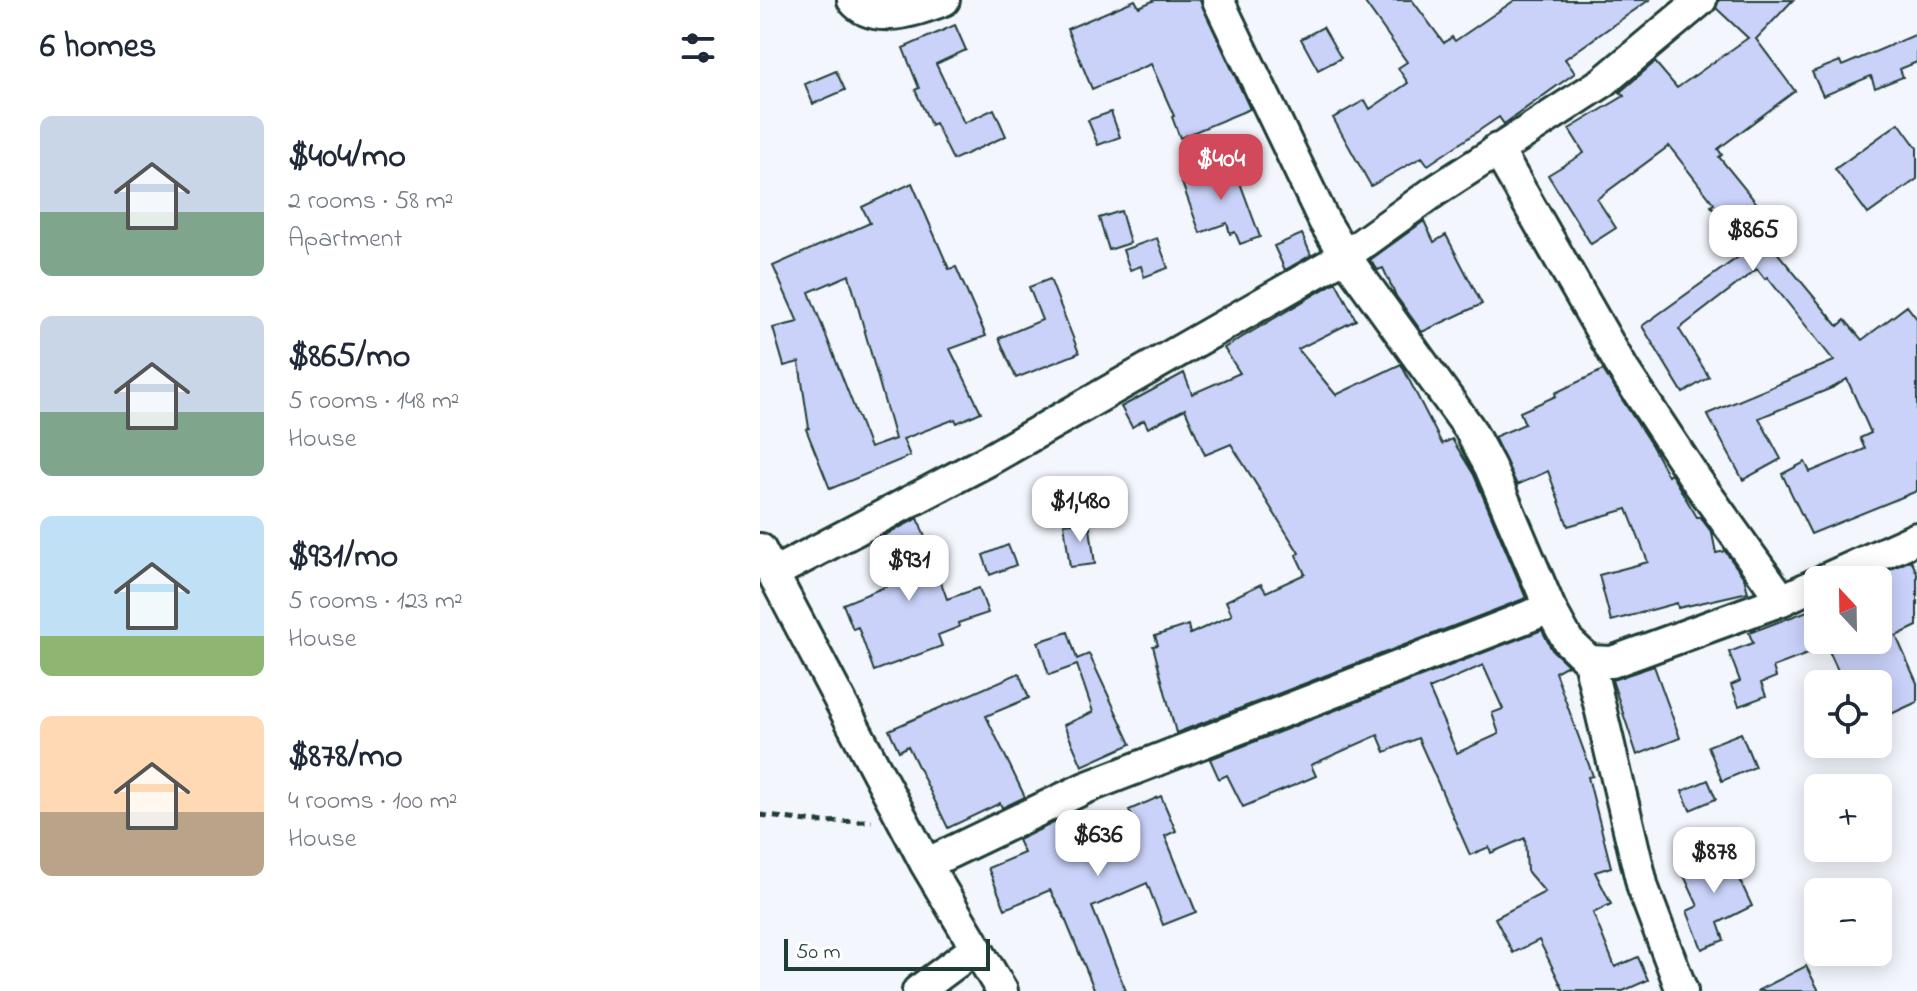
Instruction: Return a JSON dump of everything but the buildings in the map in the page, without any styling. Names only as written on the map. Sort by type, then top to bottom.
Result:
[{"type":"street","points":[[853,0],[873,14],[915,9],[944,0]]},
{"type":"street","points":[[1218,0],[1289,153],[1345,256],[1443,391],[1482,451],[1550,608],[1568,641],[1589,661],[1643,888],[1682,991]]},
{"type":"street","points":[[1002,991],[926,864],[767,561],[987,461],[1345,256],[1497,149],[1603,82],[1701,0]]},
{"type":"street","points":[[1497,149],[1623,369],[1697,481],[1782,600]]},
{"type":"street","points":[[1855,566],[1917,538]]},
{"type":"street","points":[[1589,661],[1612,662],[1635,655],[1804,590]]},
{"type":"street","points":[[926,864],[1085,788],[1550,608]]},
{"type":"street","points":[[918,991],[976,948]]},
{"type":"path","points":[[760,815],[815,822],[860,822],[901,817]]}]
